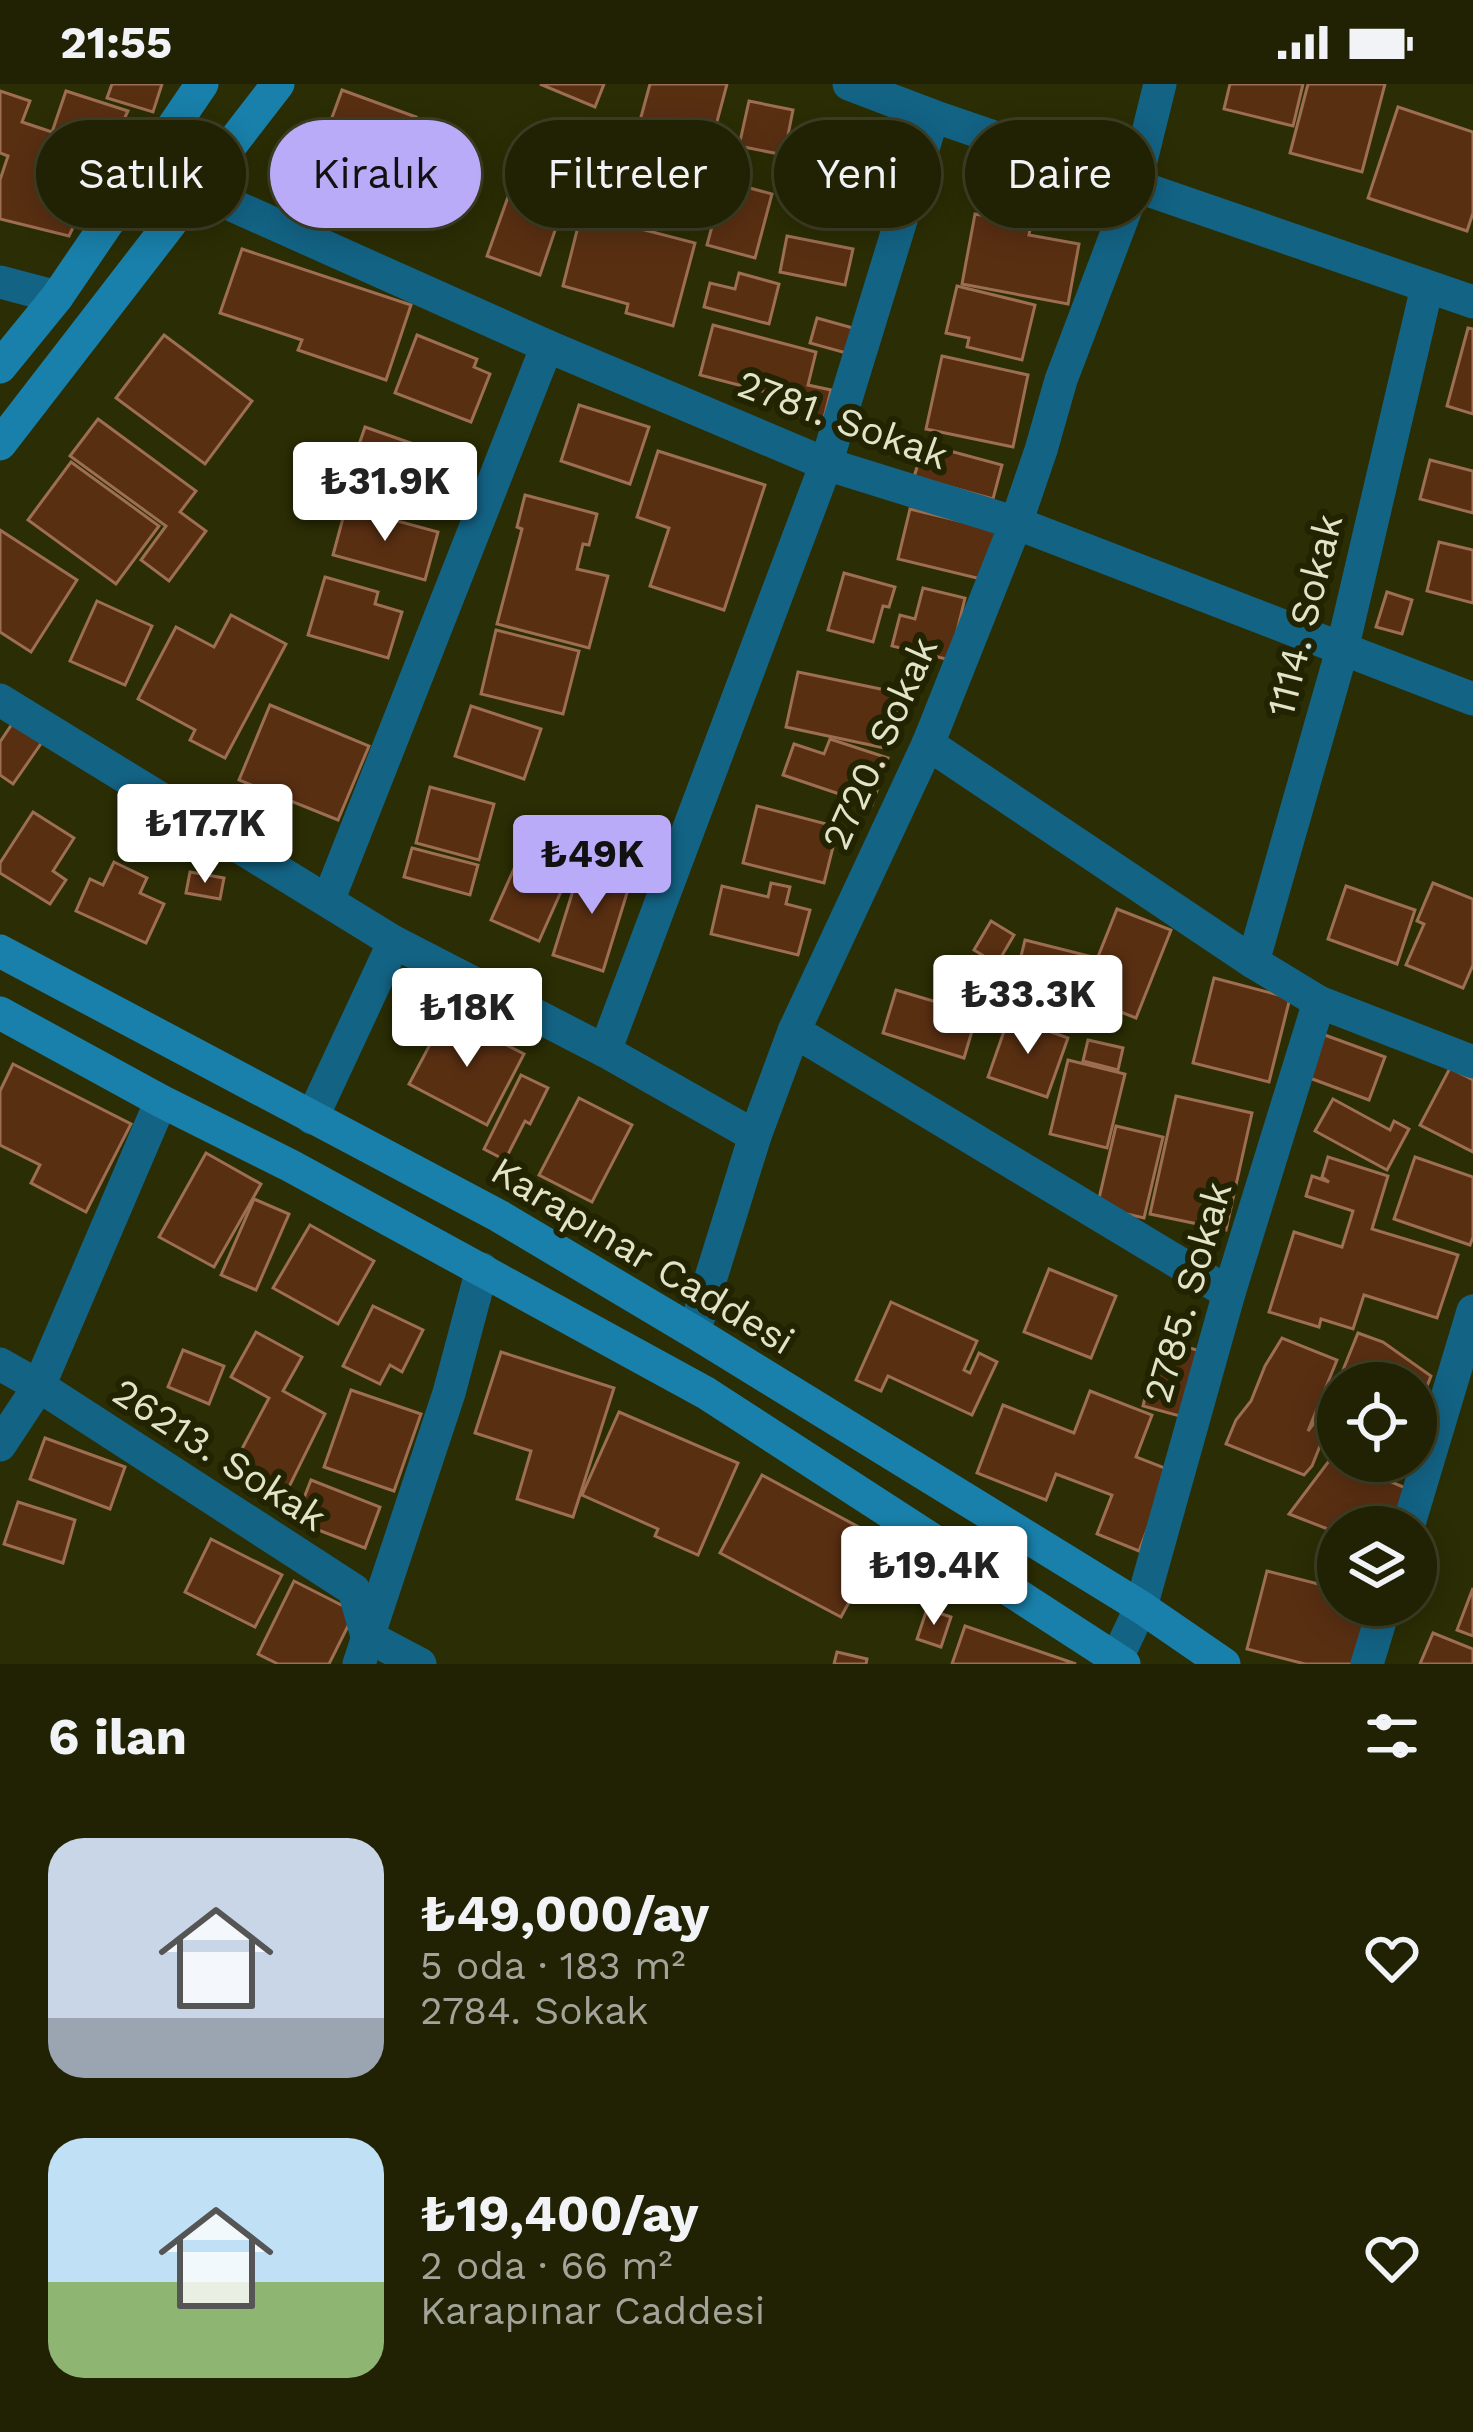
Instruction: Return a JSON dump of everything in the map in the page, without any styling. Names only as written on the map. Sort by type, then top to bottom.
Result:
[{"type":"main road","points":[[0,368],[57,297],[202,84]]},
{"type":"main road","points":[[246,125],[278,84]]},
{"type":"main road","points":[[0,444],[166,228]]},
{"type":"main road","name":"Karapınar Caddesi","points":[[0,950],[499,1216],[1142,1606],[1224,1664]]},
{"type":"main road","points":[[0,1013],[706,1393],[1118,1662]]},
{"type":"street","points":[[849,84],[965,127]]},
{"type":"street","name":"2720. Sokak","points":[[1151,120],[1160,84]]},
{"type":"street","points":[[605,1051],[826,464],[933,116]]},
{"type":"street","points":[[1155,191],[1473,302]]},
{"type":"street","name":"2781. Sokak","points":[[246,211],[826,464],[1016,523],[1473,699]]},
{"type":"street","name":"2720. Sokak","points":[[694,1332],[754,1136],[794,1031],[928,744],[1016,523],[1061,380],[1118,228]]},
{"type":"street","points":[[0,282],[57,297]]},
{"type":"street","name":"1114. Sokak","points":[[1253,962],[1342,650],[1427,286]]},
{"type":"street","points":[[328,901],[547,346]]},
{"type":"street","points":[[0,700],[394,942],[605,1051],[754,1136]]},
{"type":"street","points":[[928,744],[1319,1002],[1473,1062]]},
{"type":"street","points":[[312,1118],[394,942]]},
{"type":"street","name":"2785. Sokak","points":[[1118,1662],[1142,1606],[1228,1293],[1319,1002]]},
{"type":"street","points":[[794,1031],[1228,1293]]},
{"type":"street","points":[[0,1445],[39,1386],[161,1101]]},
{"type":"street","points":[[420,1664],[363,1650],[449,1393],[482,1269]]},
{"type":"street","points":[[1414,1506],[1473,1311]]},
{"type":"street","name":"26213. Sokak","points":[[0,1364],[354,1590],[363,1650]]},
{"type":"street","points":[[1367,1664],[1379,1626]]},
{"type":"building","points":[[112,84],[162,84],[153,112],[107,98]]},
{"type":"building","points":[[540,84],[604,84],[595,107]]},
{"type":"building","points":[[650,84],[727,84],[717,120],[640,120]]},
{"type":"building","points":[[1230,84],[1303,84],[1293,126],[1224,109]]},
{"type":"building","points":[[1308,84],[1385,84],[1362,172],[1290,153]]},
{"type":"building","points":[[342,90],[416,117],[415,120],[331,120]]},
{"type":"building","points":[[0,91],[30,101],[22,122],[36,127],[36,228],[0,219],[0,180],[8,156],[0,153]]},
{"type":"building","points":[[66,91],[128,111],[124,120],[56,120]]},
{"type":"building","points":[[749,101],[793,110],[791,120],[774,120],[774,153],[750,148],[750,120],[745,120]]},
{"type":"building","points":[[1398,107],[1473,132],[1473,213],[1467,231],[1368,198]]},
{"type":"building","points":[[750,188],[772,194],[755,258],[707,245],[712,228],[750,228]]},
{"type":"building","points":[[505,205],[505,228],[556,228],[540,275],[487,256]]},
{"type":"building","points":[[37,228],[73,228],[69,236]]},
{"type":"building","points":[[578,228],[637,228],[695,243],[673,326],[626,313],[628,304],[563,286]]},
{"type":"building","points":[[972,228],[1030,228],[1029,235],[1079,244],[1068,304],[962,284]]},
{"type":"building","points":[[787,236],[853,249],[845,285],[780,272]]},
{"type":"building","points":[[242,249],[411,305],[386,380],[298,350],[302,340],[220,313]]},
{"type":"building","points":[[739,273],[779,284],[769,324],[704,307],[710,283],[735,289]]},
{"type":"building","points":[[957,286],[1035,305],[1022,360],[967,347],[969,338],[946,333]]},
{"type":"building","points":[[817,318],[853,328],[846,353],[810,343]]},
{"type":"building","points":[[713,325],[816,352],[808,385],[831,390],[823,422],[777,411],[781,396],[700,375]]},
{"type":"building","points":[[1468,328],[1473,329],[1473,414],[1447,406]]},
{"type":"building","points":[[164,335],[252,401],[205,464],[116,398]]},
{"type":"building","points":[[417,335],[477,359],[474,367],[490,374],[471,422],[395,393]]},
{"type":"building","points":[[942,356],[1028,375],[1013,447],[926,429]]},
{"type":"building","points":[[579,405],[649,427],[630,484],[561,461]]},
{"type":"building","points":[[98,419],[196,491],[180,512],[206,531],[169,581],[141,560],[166,526],[70,456]]},
{"type":"building","points":[[365,427],[442,454],[439,462],[465,471],[448,518],[346,483]]},
{"type":"building","points":[[924,444],[1002,465],[993,499],[914,477]]},
{"type":"building","points":[[658,451],[765,485],[724,610],[650,586],[669,528],[637,517]]},
{"type":"building","points":[[1430,460],[1473,471],[1473,513],[1420,499]]},
{"type":"building","points":[[71,462],[159,526],[116,584],[28,520]]},
{"type":"building","points":[[525,495],[597,514],[577,569],[608,576],[589,648],[497,624],[522,529],[517,527]]},
{"type":"building","points":[[346,507],[438,532],[425,580],[333,555]]},
{"type":"building","points":[[910,509],[997,530],[985,580],[898,559]]},
{"type":"building","points":[[0,530],[77,580],[31,652],[0,632]]},
{"type":"building","points":[[1439,542],[1473,550],[1473,603],[1427,591]]},
{"type":"building","points":[[844,573],[895,587],[889,607],[883,606],[873,642],[828,630]]},
{"type":"building","points":[[325,577],[378,592],[375,604],[402,612],[388,658],[308,635]]},
{"type":"building","points":[[923,588],[965,598],[950,660],[892,646],[900,615],[915,619]]},
{"type":"building","points":[[1387,592],[1412,600],[1402,634],[1376,627]]},
{"type":"building","points":[[97,601],[152,626],[125,685],[70,661]]},
{"type":"building","points":[[231,615],[286,644],[225,758],[190,740],[195,730],[138,699],[176,627],[214,647]]},
{"type":"building","points":[[496,630],[579,651],[563,714],[481,694]]},
{"type":"building","points":[[798,672],[900,693],[889,749],[786,727]]},
{"type":"building","points":[[270,705],[369,746],[338,820],[239,780]]},
{"type":"building","points":[[471,706],[541,729],[524,779],[455,756]]},
{"type":"building","points":[[18,715],[47,735],[13,784],[0,775],[0,742]]},
{"type":"building","points":[[830,739],[888,758],[872,805],[783,775],[794,744],[824,754]]},
{"type":"building","points":[[430,787],[494,804],[479,860],[416,843]]},
{"type":"building","points":[[757,806],[838,827],[824,883],[743,863]]},
{"type":"building","points":[[154,811],[169,851],[145,859],[131,819]]},
{"type":"building","points":[[33,812],[74,838],[53,871],[66,880],[50,904],[0,873],[0,863]]},
{"type":"building","points":[[527,840],[575,860],[539,941],[491,920]]},
{"type":"building","points":[[412,848],[478,865],[470,895],[404,877]]},
{"type":"building","points":[[114,862],[147,878],[140,893],[164,904],[146,943],[76,911],[90,879],[103,885]]},
{"type":"building","points":[[577,863],[631,880],[603,971],[553,955]]},
{"type":"building","points":[[190,872],[224,878],[220,899],[186,893]]},
{"type":"building","points":[[771,883],[790,887],[786,904],[810,910],[798,955],[711,934],[722,886],[768,897]]},
{"type":"building","points":[[1433,883],[1473,899],[1473,965],[1463,988],[1406,965],[1424,924],[1417,921]]},
{"type":"building","points":[[1346,886],[1415,910],[1397,964],[1328,939]]},
{"type":"building","points":[[1117,909],[1171,930],[1136,1018],[1082,997]]},
{"type":"building","points":[[991,921],[1014,935],[997,964],[974,950]]},
{"type":"building","points":[[1025,940],[1089,956],[1076,1005],[1013,989]]},
{"type":"building","points":[[1214,978],[1290,998],[1269,1082],[1193,1063]]},
{"type":"building","points":[[1003,986],[1029,994],[1023,1011],[998,1002]]},
{"type":"building","points":[[896,990],[977,1014],[964,1058],[883,1033]]},
{"type":"building","points":[[450,1016],[524,1054],[487,1125],[409,1084]]},
{"type":"building","points":[[1009,1017],[1068,1038],[1047,1097],[988,1077]]},
{"type":"building","points":[[1322,1034],[1385,1057],[1369,1100],[1307,1077]]},
{"type":"building","points":[[1088,1040],[1123,1048],[1118,1070],[1083,1061]]},
{"type":"building","points":[[1068,1060],[1125,1074],[1107,1148],[1050,1134]]},
{"type":"building","points":[[13,1064],[131,1124],[86,1212],[31,1183],[40,1165],[0,1145],[0,1091]]},
{"type":"building","points":[[1450,1068],[1473,1080],[1473,1152],[1420,1125]]},
{"type":"building","points":[[521,1075],[548,1088],[505,1160],[484,1149]]},
{"type":"building","points":[[1176,1096],[1252,1113],[1226,1230],[1150,1214]]},
{"type":"building","points":[[579,1098],[632,1125],[592,1202],[539,1175]]},
{"type":"building","points":[[1333,1099],[1390,1130],[1394,1121],[1409,1129],[1387,1170],[1315,1131]]},
{"type":"building","points":[[1116,1126],[1163,1137],[1144,1218],[1097,1207]]},
{"type":"building","points":[[206,1153],[261,1184],[214,1267],[159,1237]]},
{"type":"building","points":[[1328,1157],[1388,1176],[1372,1229],[1458,1255],[1437,1318],[1364,1295],[1353,1329],[1321,1319],[1319,1327],[1269,1312],[1294,1232],[1342,1247],[1353,1211],[1306,1196],[1312,1176],[1329,1182],[1322,1177]]},
{"type":"building","points":[[1415,1157],[1473,1177],[1470,1245],[1394,1219]]},
{"type":"building","points":[[254,1199],[289,1214],[256,1290],[221,1275]]},
{"type":"building","points":[[310,1225],[374,1261],[338,1324],[273,1288]]},
{"type":"building","points":[[1049,1269],[1116,1296],[1091,1358],[1024,1332]]},
{"type":"building","points":[[891,1302],[977,1341],[964,1370],[970,1373],[979,1353],[997,1362],[972,1415],[888,1376],[881,1391],[856,1380]]},
{"type":"building","points":[[373,1306],[423,1330],[402,1372],[390,1365],[380,1384],[343,1366]]},
{"type":"building","points":[[256,1332],[302,1357],[283,1391],[325,1414],[287,1491],[235,1462],[269,1398],[231,1377]]},
{"type":"building","points":[[1358,1333],[1383,1342],[1411,1362],[1346,1362]]},
{"type":"building","points":[[1282,1338],[1337,1360],[1317,1362],[1317,1409],[1308,1431],[1317,1419],[1317,1454],[1304,1475],[1226,1444]]},
{"type":"building","points":[[1159,1340],[1205,1352],[1187,1418],[1143,1406]]},
{"type":"building","points":[[183,1350],[224,1366],[209,1404],[168,1387]]},
{"type":"building","points":[[501,1352],[614,1388],[573,1517],[517,1499],[531,1451],[475,1433]]},
{"type":"building","points":[[351,1390],[421,1414],[394,1491],[324,1467]]},
{"type":"building","points":[[1090,1391],[1152,1415],[1136,1457],[1170,1470],[1139,1551],[1097,1534],[1112,1495],[1056,1474],[1046,1500],[977,1473],[1003,1405],[1074,1433]]},
{"type":"building","points":[[619,1412],[738,1463],[698,1555],[655,1536],[658,1529],[582,1495]]},
{"type":"building","points":[[45,1438],[125,1467],[110,1509],[30,1479]]},
{"type":"building","points":[[762,1475],[883,1540],[841,1617],[720,1553]]},
{"type":"building","points":[[1317,1477],[1317,1482],[1391,1482],[1408,1489],[1401,1506],[1317,1506],[1317,1525],[1289,1514]]},
{"type":"building","points":[[311,1480],[380,1507],[365,1548],[295,1521]]},
{"type":"building","points":[[18,1502],[75,1520],[63,1563],[4,1544]]},
{"type":"building","points":[[211,1539],[282,1575],[255,1627],[185,1592]]},
{"type":"building","points":[[1267,1571],[1317,1584],[1317,1626],[1364,1626],[1354,1664],[1305,1664],[1247,1649]]},
{"type":"building","points":[[294,1581],[355,1612],[329,1664],[278,1664],[258,1654]]},
{"type":"building","points":[[1473,1588],[1473,1636],[1457,1630]]},
{"type":"building","points":[[927,1609],[951,1617],[941,1647],[917,1639]]},
{"type":"building","points":[[965,1626],[1076,1664],[952,1664]]},
{"type":"building","points":[[1433,1633],[1473,1649],[1473,1664],[1420,1664]]},
{"type":"building","points":[[837,1652],[867,1659],[866,1664],[834,1664]]}]
